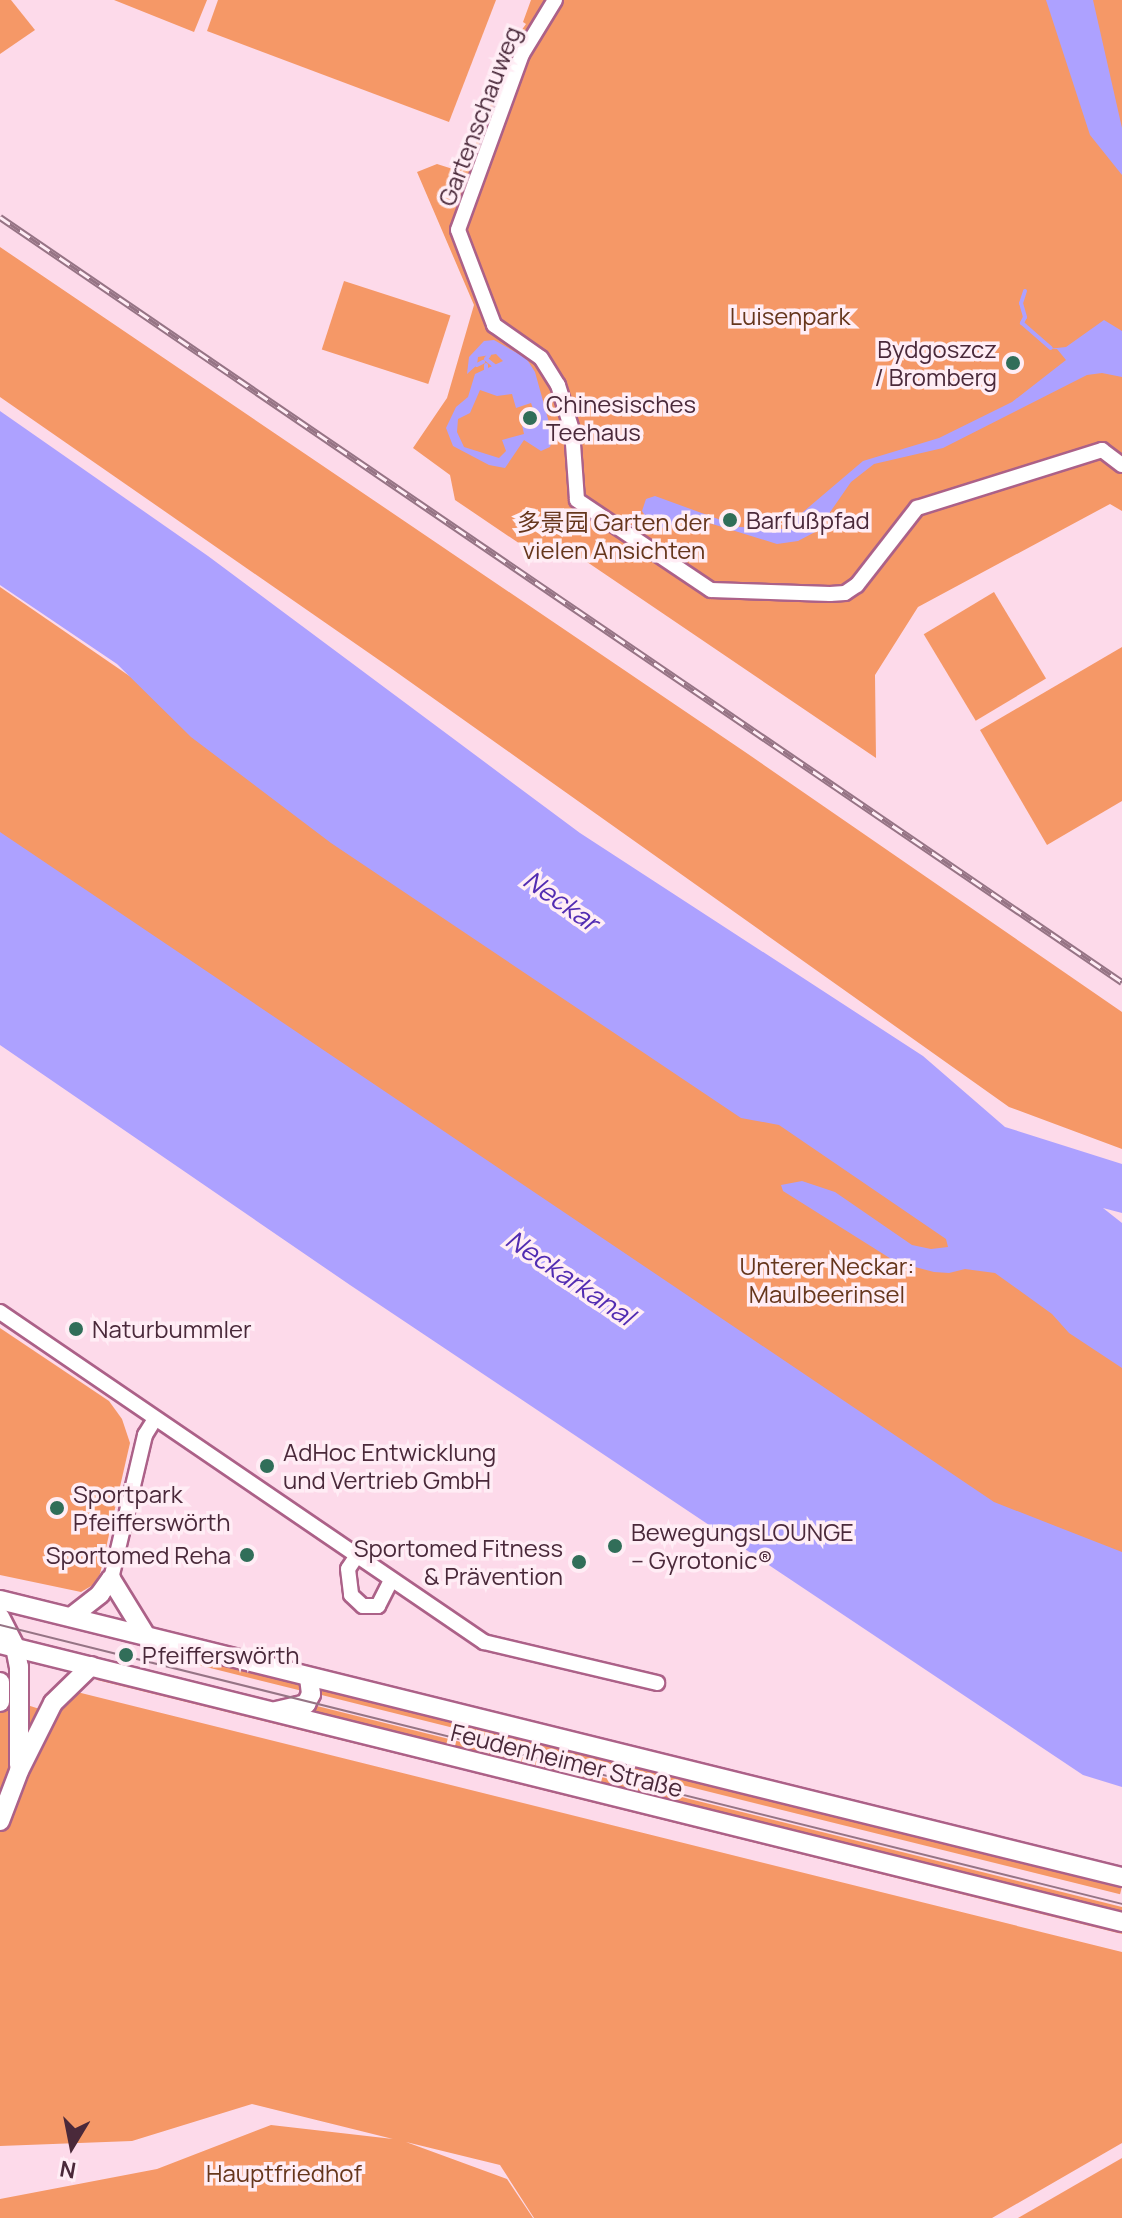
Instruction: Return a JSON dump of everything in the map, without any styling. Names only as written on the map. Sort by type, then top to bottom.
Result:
[{"type":"main road","points":[[71,1617],[100,1594],[111,1579],[146,1636]]},
{"type":"main road","name":"Feudenheimer Straße","points":[[0,1600],[1122,1877]]},
{"type":"main road","points":[[0,1617],[21,1690],[19,1771]]},
{"type":"main road","name":"Feudenheimer Straße","points":[[8,1646],[1122,1922]]},
{"type":"main road","points":[[0,1821],[19,1771],[53,1703],[91,1666]]},
{"type":"main road","points":[[274,1712],[306,1704],[311,1694],[309,1677]]},
{"type":"main road","points":[[0,1682],[0,1702]]},
{"type":"street","name":"Gartenschauweg","points":[[555,0],[522,54],[458,230],[494,325],[541,358],[558,385],[572,430],[577,500],[711,590],[830,594],[845,593],[857,585],[917,508],[1102,450],[1122,465]]},
{"type":"street","points":[[0,1312],[484,1642],[657,1683]]},
{"type":"street","points":[[111,1579],[145,1435],[155,1419]]},
{"type":"street","points":[[356,1557],[348,1569],[351,1595],[363,1606],[378,1606],[391,1581]]},
{"type":"green space","points":[[0,0],[11,0],[35,30],[0,54]]},
{"type":"green space","points":[[114,0],[207,0],[194,32]]},
{"type":"green space","points":[[218,0],[496,0],[449,122],[207,31]]},
{"type":"green space","name":"Luisenpark","points":[[531,0],[1122,0],[1122,511],[1110,504],[918,607],[875,675],[876,758],[562,545],[535,554],[455,500],[450,475],[413,448],[447,398],[474,305],[417,172],[437,164],[456,170],[468,164],[516,38],[526,24],[523,22]]},
{"type":"green space","points":[[0,247],[748,754],[1122,1012],[1122,1149],[1009,1107],[392,669],[0,397]]},
{"type":"green space","points":[[344,281],[451,316],[428,384],[322,349]]},
{"type":"green space","name":"Unterer Neckar: Maulbeerinsel","points":[[0,587],[1122,1358],[1122,1553],[1003,1511],[0,834]]},
{"type":"green space","points":[[994,592],[1046,679],[976,721],[924,634]]},
{"type":"green space","points":[[1122,647],[1122,801],[1047,845],[980,730]]},
{"type":"green space","name":"Sportpark Pfeifferswörth","points":[[0,1328],[109,1401],[122,1419],[130,1443],[100,1574],[93,1585],[81,1592],[0,1575]]},
{"type":"green space","points":[[179,1653],[305,1684],[303,1691],[177,1660]]},
{"type":"green space","points":[[98,1677],[456,1766],[97,1680]]},
{"type":"green space","points":[[322,1689],[1122,1888],[1120,1894],[321,1695]]},
{"type":"green space","name":"Hauptfriedhof","points":[[73,1691],[1122,1952],[1122,2143],[992,2218],[534,2218],[500,2165],[406,2142],[507,2179],[533,2218],[0,2218],[0,2199],[157,2169],[271,2125],[393,2139],[252,2104],[132,2141],[0,2146],[0,1701],[11,1700],[59,1715]]},
{"type":"green space","points":[[317,1706],[1122,1907],[1122,1913],[312,1712]]},
{"type":"green space","points":[[475,1770],[1122,1930],[1122,1934],[474,1773]]},
{"type":"green space","points":[[1122,2158],[1122,2218],[1018,2218]]},
{"type":"water","points":[[1046,0],[1093,0],[1122,128],[1122,175],[1090,135]]},
{"type":"water","points":[[1104,320],[1122,331],[1122,377],[1102,373],[1087,375],[943,448],[874,464],[851,482],[817,531],[798,541],[777,544],[693,518],[662,528],[649,522],[642,511],[646,499],[655,496],[740,527],[783,529],[863,461],[939,438],[1012,402],[1066,360],[1057,349],[1048,349],[1066,347]]},
{"type":"water","points":[[494,340],[526,358],[535,372],[553,437],[550,447],[541,451],[524,440],[505,468],[489,465],[453,446],[446,428],[456,407],[468,397],[475,374],[503,361],[496,354],[478,357],[477,365],[467,374],[469,357],[484,341]],"holes":[[[480,390],[497,396],[512,394],[516,408],[531,403],[537,420],[522,425],[524,434],[502,440],[506,451],[499,458],[464,447],[457,432],[458,419],[470,413]]]},
{"type":"water","name":"Neckar","points":[[0,411],[208,556],[580,833],[923,1056],[1005,1127],[1122,1164],[1122,1213],[1103,1208],[1122,1223],[1122,1368],[1069,1333],[1052,1314],[995,1273],[965,1269],[949,1273],[934,1272],[896,1262],[783,1191],[781,1185],[802,1181],[835,1192],[912,1245],[931,1249],[948,1247],[946,1239],[779,1125],[741,1118],[331,843],[191,737],[117,664],[0,585]]},
{"type":"water","name":"Neckarkanal","points":[[0,832],[994,1502],[1122,1552],[1122,1787],[1083,1775],[350,1285],[0,1045]]},
{"type":"waterway","points":[[1025,291],[1021,303],[1025,317],[1022,323],[1051,348]]},
{"type":"waterway","points":[[489,355],[486,359],[496,367]]},
{"type":"waterway","points":[[477,365],[483,362]]},
{"type":"waterway","points":[[486,365],[486,370]]},
{"type":"tram line","points":[[0,1625],[1122,1904]]},
{"type":"railway","points":[[0,217],[1122,982]]},
{"type":"place","name":"Bydgoszcz / Bromberg","points":[[1013,363]]},
{"type":"place","name":"Chinesisches Teehaus","points":[[530,418]]},
{"type":"place","name":"Barfußpfad","points":[[730,520]]},
{"type":"place","name":"Naturbummler","points":[[76,1329]]},
{"type":"place","name":"AdHoc Entwicklung und Vertrieb GmbH","points":[[267,1466]]},
{"type":"place","name":"Sportpark Pfeifferswörth","points":[[57,1508]]},
{"type":"place","name":"BewegungsLOUNGE – Gyrotonic®","points":[[615,1546]]},
{"type":"place","name":"Sportomed Reha","points":[[247,1555]]},
{"type":"place","name":"Sportomed Fitness & Prävention","points":[[579,1562]]},
{"type":"place","name":"Pfeifferswörth","points":[[126,1655]]},
{"type":"park label","name":"多景园 Garten der vielen Ansichten","points":[[614,536]]}]
